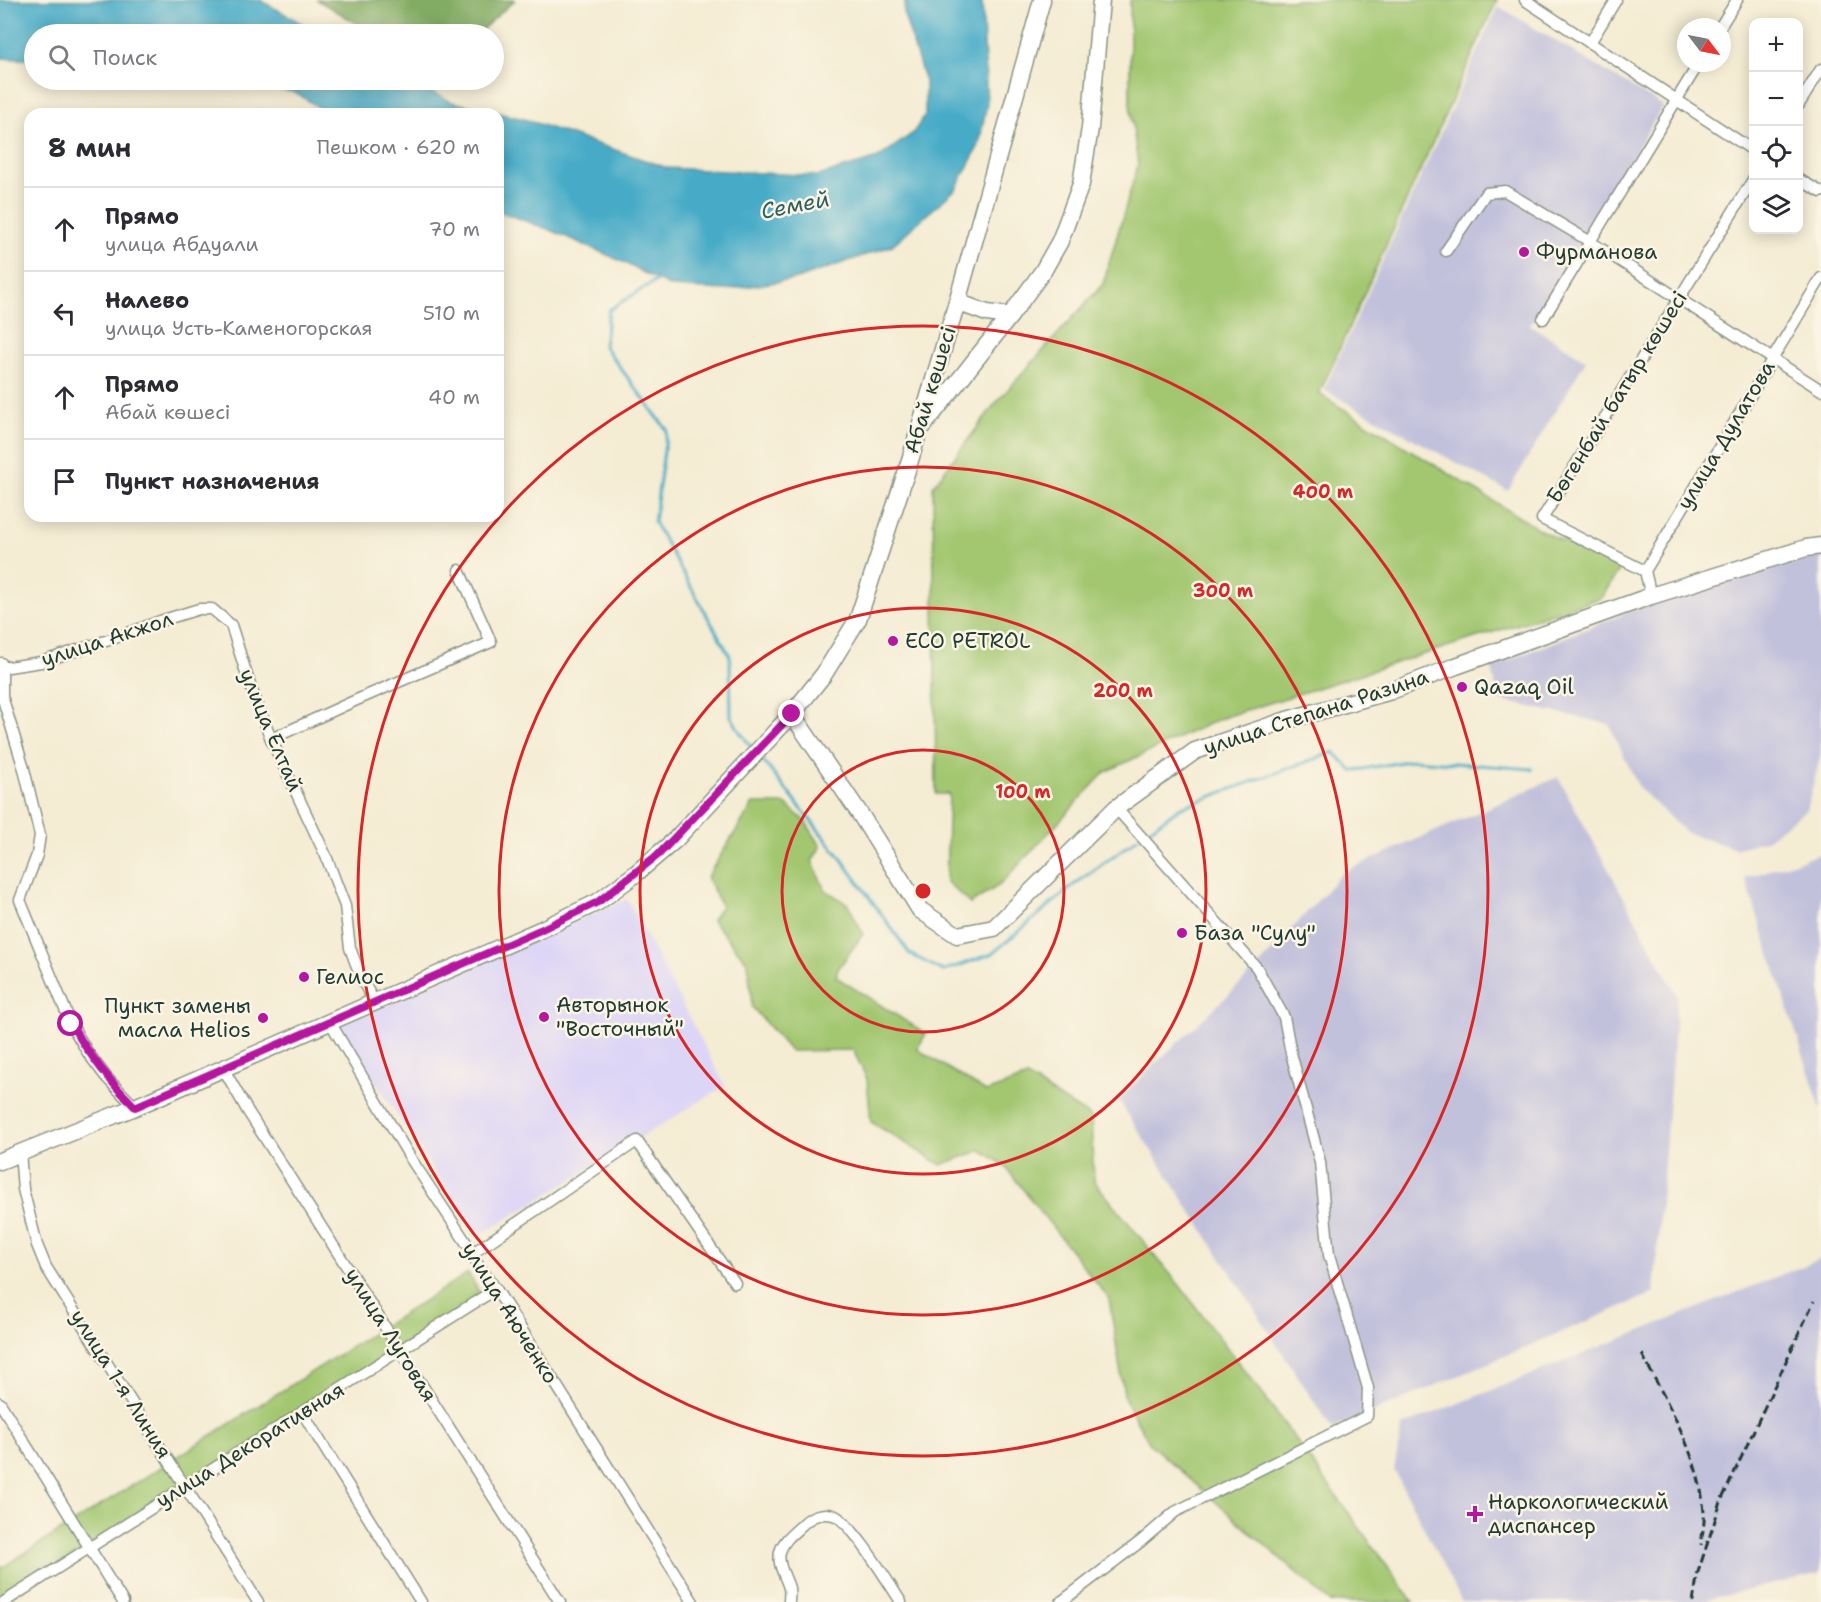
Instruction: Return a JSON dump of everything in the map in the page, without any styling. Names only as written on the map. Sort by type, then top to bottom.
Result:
[{"type":"main road","name":"Абай көшесі","points":[[0,1161],[135,1107],[540,930],[598,902],[667,847],[792,714],[824,674],[858,619],[957,302],[1042,0]]},
{"type":"main road","points":[[916,435],[1010,316],[1043,271],[1060,241],[1081,184],[1090,128],[1101,0]]},
{"type":"main road","points":[[957,302],[987,313],[1010,316]]},
{"type":"main road","name":"улица Степана Разина","points":[[792,714],[862,817],[920,910],[957,935],[994,928],[1116,808],[1195,751],[1287,720],[1391,691],[1651,597],[1806,548],[1821,546]]},
{"type":"street","points":[[1525,0],[1749,148]]},
{"type":"street","points":[[1590,43],[1616,0]]},
{"type":"street","points":[[1726,18],[1737,0]]},
{"type":"street","points":[[1803,98],[1821,69]]},
{"type":"street","points":[[1543,319],[1694,72]]},
{"type":"street","name":"Бөгенбай батыр көшесі","points":[[1645,571],[1542,519],[1753,180]]},
{"type":"street","points":[[1800,180],[1821,192]]},
{"type":"street","points":[[1446,251],[1486,193],[1505,191],[1589,241],[1821,390]]},
{"type":"street","name":"улица Дулатова","points":[[1645,571],[1821,278]]},
{"type":"street","points":[[271,739],[491,642],[459,570]]},
{"type":"street","points":[[1645,571],[1651,597]]},
{"type":"street","name":"улица Акжол","points":[[1,665],[41,662],[160,621],[199,609],[212,609]]},
{"type":"street","name":"улица Елтай","points":[[212,609],[231,625],[250,685],[271,739],[326,856],[345,906],[350,948],[362,980],[375,1003]]},
{"type":"street","points":[[1,665],[1,697],[24,769],[40,835],[37,855],[20,900],[71,1024],[106,1077],[135,1107]]},
{"type":"street","points":[[1061,1602],[1140,1542],[1175,1512],[1367,1416],[1368,1388],[1329,1256],[1320,1162],[1291,1053],[1284,1017],[1257,968],[1116,808]]},
{"type":"street","name":"улица Аюченко","points":[[330,1022],[411,1159],[473,1253],[476,1262],[496,1289],[693,1602]]},
{"type":"street","name":"улица Луговая","points":[[223,1068],[247,1110],[560,1602]]},
{"type":"street","points":[[473,1253],[637,1141],[735,1282]]},
{"type":"street","name":"улица 1-я Линия","points":[[20,1152],[23,1189],[37,1245],[46,1267],[258,1602]]},
{"type":"street","name":"улица Декоративная","points":[[4,1602],[496,1289]]},
{"type":"street","points":[[0,1403],[123,1602]]},
{"type":"street","points":[[302,1412],[421,1602]]},
{"type":"street","points":[[789,1602],[789,1590],[782,1570],[780,1553],[787,1539],[810,1517],[824,1514],[835,1515],[852,1532],[901,1602]]},
{"type":"shaded area","points":[[1498,6],[1663,106],[1530,325],[1586,360],[1508,491],[1324,390]]},
{"type":"shaded area","points":[[1821,555],[1821,753],[1807,809],[1766,840],[1735,849],[1685,832],[1639,788],[1609,724],[1498,700],[1492,667],[1633,610]]},
{"type":"shaded area","points":[[1558,777],[1677,995],[1654,1293],[1332,1429],[1118,1099],[1257,968],[1343,872]]},
{"type":"shaded area","points":[[1821,854],[1821,1109],[1745,878]]},
{"type":"shaded area","points":[[627,899],[725,1086],[477,1237],[338,1024]]},
{"type":"shaded area","points":[[1821,1259],[1821,1573],[1697,1602],[1462,1602],[1394,1470],[1402,1426]]},
{"type":"green space","points":[[317,0],[515,0],[488,24],[358,24]]},
{"type":"green space","points":[[1130,0],[1497,0],[1319,394],[1542,531],[1620,569],[1601,598],[1219,719],[1105,772],[1001,884],[970,904],[946,881],[949,794],[936,794],[933,486],[995,404],[1103,284],[1138,165],[1130,104]]},
{"type":"green space","points":[[753,804],[785,804],[805,821],[821,846],[812,861],[825,890],[848,904],[863,934],[838,969],[836,977],[926,1034],[917,1049],[986,1092],[1027,1077],[1091,1117],[1094,1181],[1180,1286],[1267,1400],[1413,1602],[1330,1602],[1150,1444],[1125,1400],[1109,1299],[1004,1165],[981,1150],[941,1165],[871,1122],[867,1079],[853,1050],[790,1051],[752,1007],[748,963],[712,920],[721,906],[707,877]]},
{"type":"green space","points":[[468,1273],[482,1297],[0,1602],[0,1569]]},
{"type":"water","points":[[0,0],[260,0],[303,24],[24,24],[24,59],[0,58]]},
{"type":"water","name":"Семей","points":[[905,0],[982,0],[987,103],[979,145],[956,189],[891,246],[797,279],[724,290],[671,287],[621,261],[553,231],[504,213],[504,114],[668,168],[818,176],[878,158],[913,133],[925,115],[925,82],[904,15]]},
{"type":"water","points":[[282,90],[428,90],[452,102],[477,108],[320,108],[294,92]]},
{"type":"waterway","points":[[660,278],[609,310],[604,346],[667,430],[654,522],[730,656],[731,716],[753,749]]},
{"type":"waterway","points":[[1144,834],[1179,808],[1334,752],[1352,771],[1413,760],[1532,769]]},
{"type":"waterway","points":[[759,756],[841,858],[910,954],[943,971],[992,954],[1075,884],[1138,838]]},
{"type":"railway","points":[[1693,1602],[1698,1572],[1722,1499],[1814,1301]]},
{"type":"railway","points":[[1642,1354],[1681,1430],[1696,1471],[1704,1513],[1701,1545]]},
{"type":"place","name":"Фурманова","points":[[1524,252]]},
{"type":"place","name":"ECO PETROL","points":[[893,641]]},
{"type":"place","name":"Qazaq Oil","points":[[1462,687]]},
{"type":"place","name":"База \"Сулу\"","points":[[1182,933]]},
{"type":"place","name":"Гелиос","points":[[304,977]]},
{"type":"place","name":"Авторынок \"Восточный\"","points":[[544,1017]]},
{"type":"place","name":"Пункт замены масла Helios","points":[[263,1018]]},
{"type":"place","name":"Наркологический диспансер","points":[[1475,1514]]},
{"type":"route","points":[[71,1024],[106,1077],[135,1107],[540,930],[598,902],[675,840],[792,714]]}]
